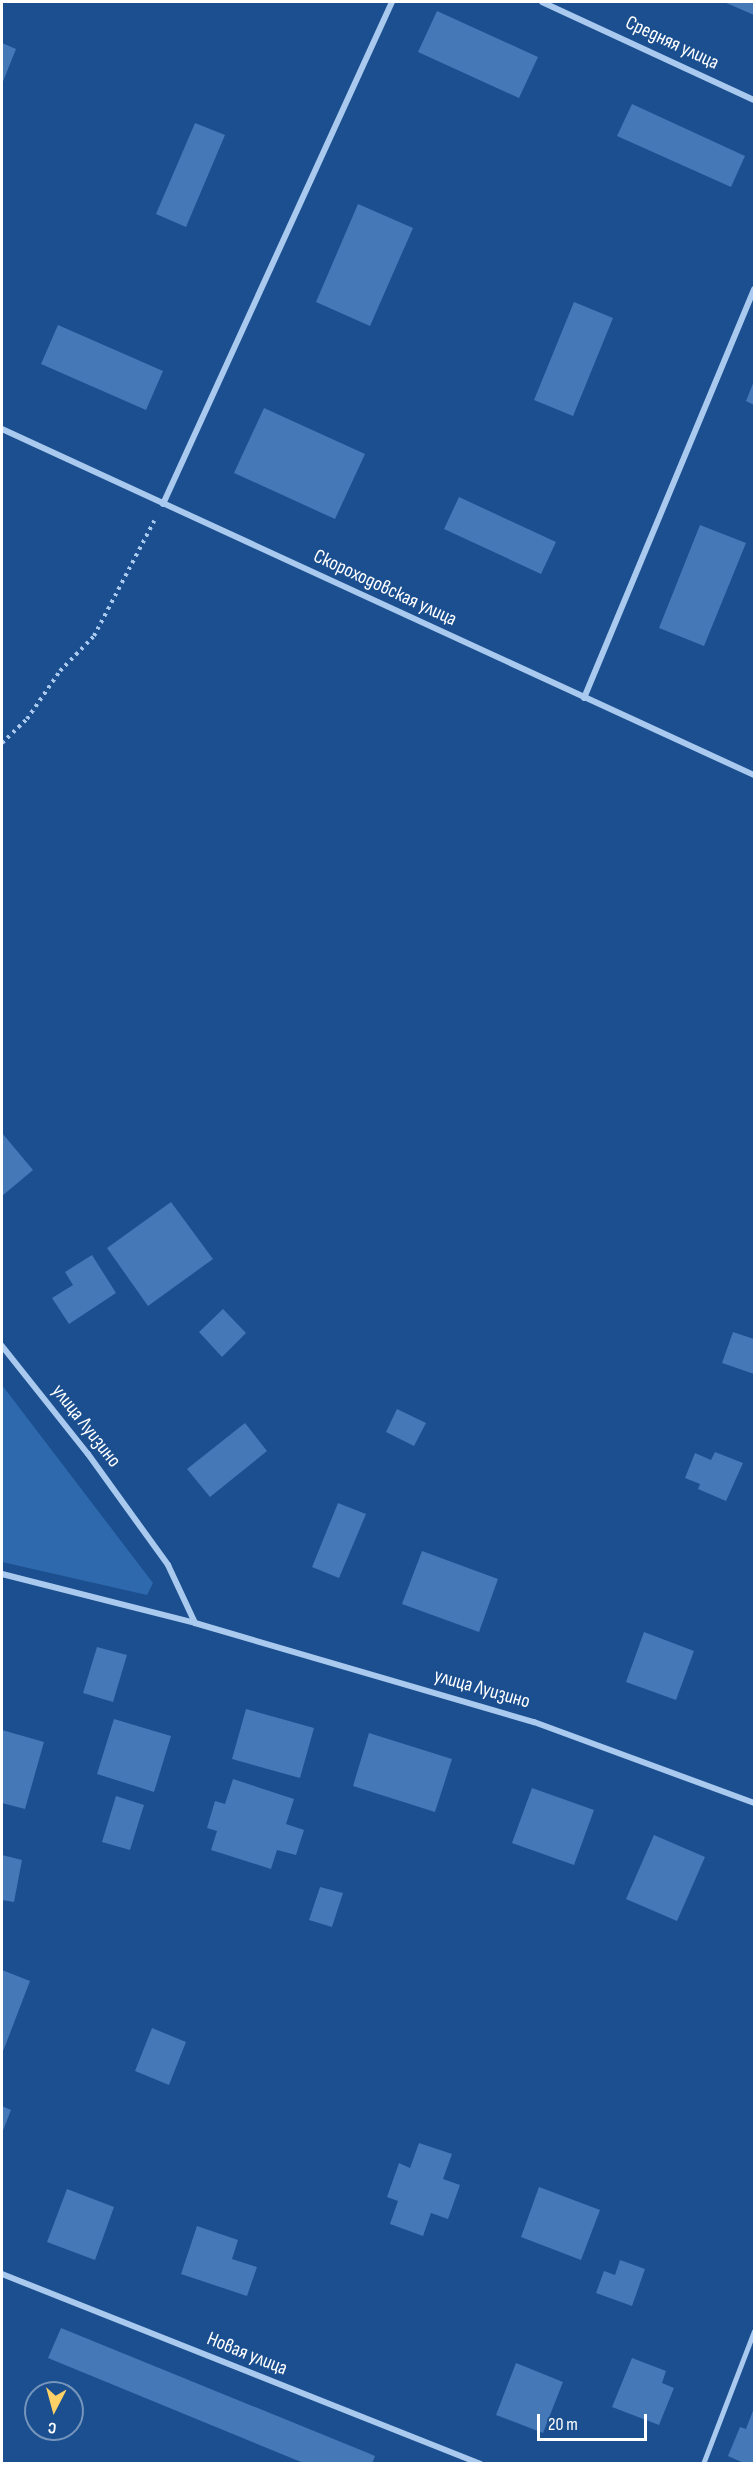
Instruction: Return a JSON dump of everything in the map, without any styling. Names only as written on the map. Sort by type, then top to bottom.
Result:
[{"type":"street","points":[[163,504],[392,2]]},
{"type":"street","name":"Средняя улица","points":[[542,2],[754,100]]},
{"type":"street","points":[[584,698],[754,289]]},
{"type":"street","name":"Скороходовская улица","points":[[2,429],[754,776]]},
{"type":"street","name":"улица Луизино","points":[[2,1346],[88,1454],[168,1565],[195,1623]]},
{"type":"street","name":"улица Луизино","points":[[2,1574],[195,1623],[534,1722],[754,1803]]},
{"type":"street","name":"Новая улица","points":[[2,2274],[481,2463]]},
{"type":"lane","points":[[703,2463],[754,2331]]},
{"type":"path","points":[[2,743],[27,719],[60,672],[94,636],[163,504]]},
{"type":"shaded area","points":[[2,1385],[153,1583],[147,1595],[2,1562]]},
{"type":"building","points":[[724,2],[754,2],[754,15]]},
{"type":"building","points":[[437,11],[538,57],[519,98],[418,52]]},
{"type":"building","points":[[2,43],[16,49],[2,84]]},
{"type":"building","points":[[632,104],[745,156],[731,187],[617,136]]},
{"type":"building","points":[[195,123],[225,135],[186,227],[156,214]]},
{"type":"building","points":[[358,204],[413,228],[370,326],[316,302]]},
{"type":"building","points":[[574,302],[613,318],[573,416],[534,400]]},
{"type":"building","points":[[58,325],[163,371],[146,410],[41,364]]},
{"type":"building","points":[[754,381],[754,405],[746,401]]},
{"type":"building","points":[[264,408],[365,454],[335,519],[234,473]]},
{"type":"building","points":[[459,497],[556,542],[541,574],[444,529]]},
{"type":"building","points":[[700,525],[746,543],[704,646],[659,628]]},
{"type":"building","points":[[2,1133],[33,1170],[2,1196]]},
{"type":"building","points":[[171,1202],[213,1259],[148,1306],[107,1248]]},
{"type":"building","points":[[92,1255],[116,1293],[69,1324],[52,1298],[73,1285],[65,1272]]},
{"type":"building","points":[[223,1309],[246,1333],[222,1357],[199,1332]]},
{"type":"building","points":[[733,1332],[754,1339],[754,1374],[722,1363]]},
{"type":"building","points":[[397,1409],[426,1423],[414,1446],[386,1432]]},
{"type":"building","points":[[245,1423],[267,1451],[210,1497],[187,1469]]},
{"type":"building","points":[[715,1452],[743,1463],[726,1501],[698,1489],[700,1484],[685,1478],[695,1453],[711,1460]]},
{"type":"building","points":[[338,1503],[366,1514],[339,1578],[312,1567]]},
{"type":"building","points":[[422,1551],[498,1579],[479,1632],[402,1604]]},
{"type":"building","points":[[644,1632],[694,1651],[676,1700],[626,1682]]},
{"type":"building","points":[[97,1647],[127,1655],[113,1702],[83,1693]]},
{"type":"building","points":[[246,1709],[314,1728],[300,1778],[232,1759]]},
{"type":"building","points":[[114,1719],[171,1736],[154,1792],[97,1774]]},
{"type":"building","points":[[2,1730],[44,1742],[25,1809],[2,1803]]},
{"type":"building","points":[[369,1733],[452,1759],[435,1812],[353,1786]]},
{"type":"building","points":[[233,1779],[294,1799],[286,1824],[304,1830],[296,1855],[277,1850],[271,1869],[211,1850],[217,1831],[207,1828],[215,1801],[225,1804]]},
{"type":"building","points":[[532,1788],[594,1810],[574,1865],[512,1843]]},
{"type":"building","points":[[116,1796],[144,1805],[130,1850],[102,1842]]},
{"type":"building","points":[[654,1835],[705,1857],[677,1921],[626,1899]]},
{"type":"building","points":[[2,1855],[22,1860],[14,1902],[2,1900]]},
{"type":"building","points":[[320,1887],[343,1893],[332,1927],[309,1920]]},
{"type":"building","points":[[2,1970],[30,1981],[2,2054]]},
{"type":"building","points":[[152,2028],[186,2042],[169,2085],[135,2071]]},
{"type":"building","points":[[2,2106],[11,2110],[2,2133]]},
{"type":"building","points":[[419,2143],[452,2154],[443,2179],[460,2185],[448,2219],[431,2213],[423,2236],[390,2224],[398,2201],[387,2197],[399,2163],[410,2168]]},
{"type":"building","points":[[539,2187],[600,2210],[581,2260],[521,2237]]},
{"type":"building","points":[[67,2189],[114,2207],[95,2260],[47,2242]]},
{"type":"building","points":[[197,2226],[238,2240],[232,2259],[257,2267],[247,2296],[181,2274]]},
{"type":"building","points":[[620,2260],[645,2269],[632,2306],[596,2293],[604,2271],[615,2275]]},
{"type":"building","points":[[61,2328],[375,2456],[372,2464],[306,2464],[48,2358]]},
{"type":"building","points":[[632,2358],[666,2371],[662,2383],[674,2388],[659,2425],[612,2407]]},
{"type":"building","points":[[516,2363],[563,2382],[543,2433],[496,2415]]},
{"type":"building","points":[[754,2408],[754,2464],[746,2464],[728,2456],[740,2427],[746,2429]]}]
